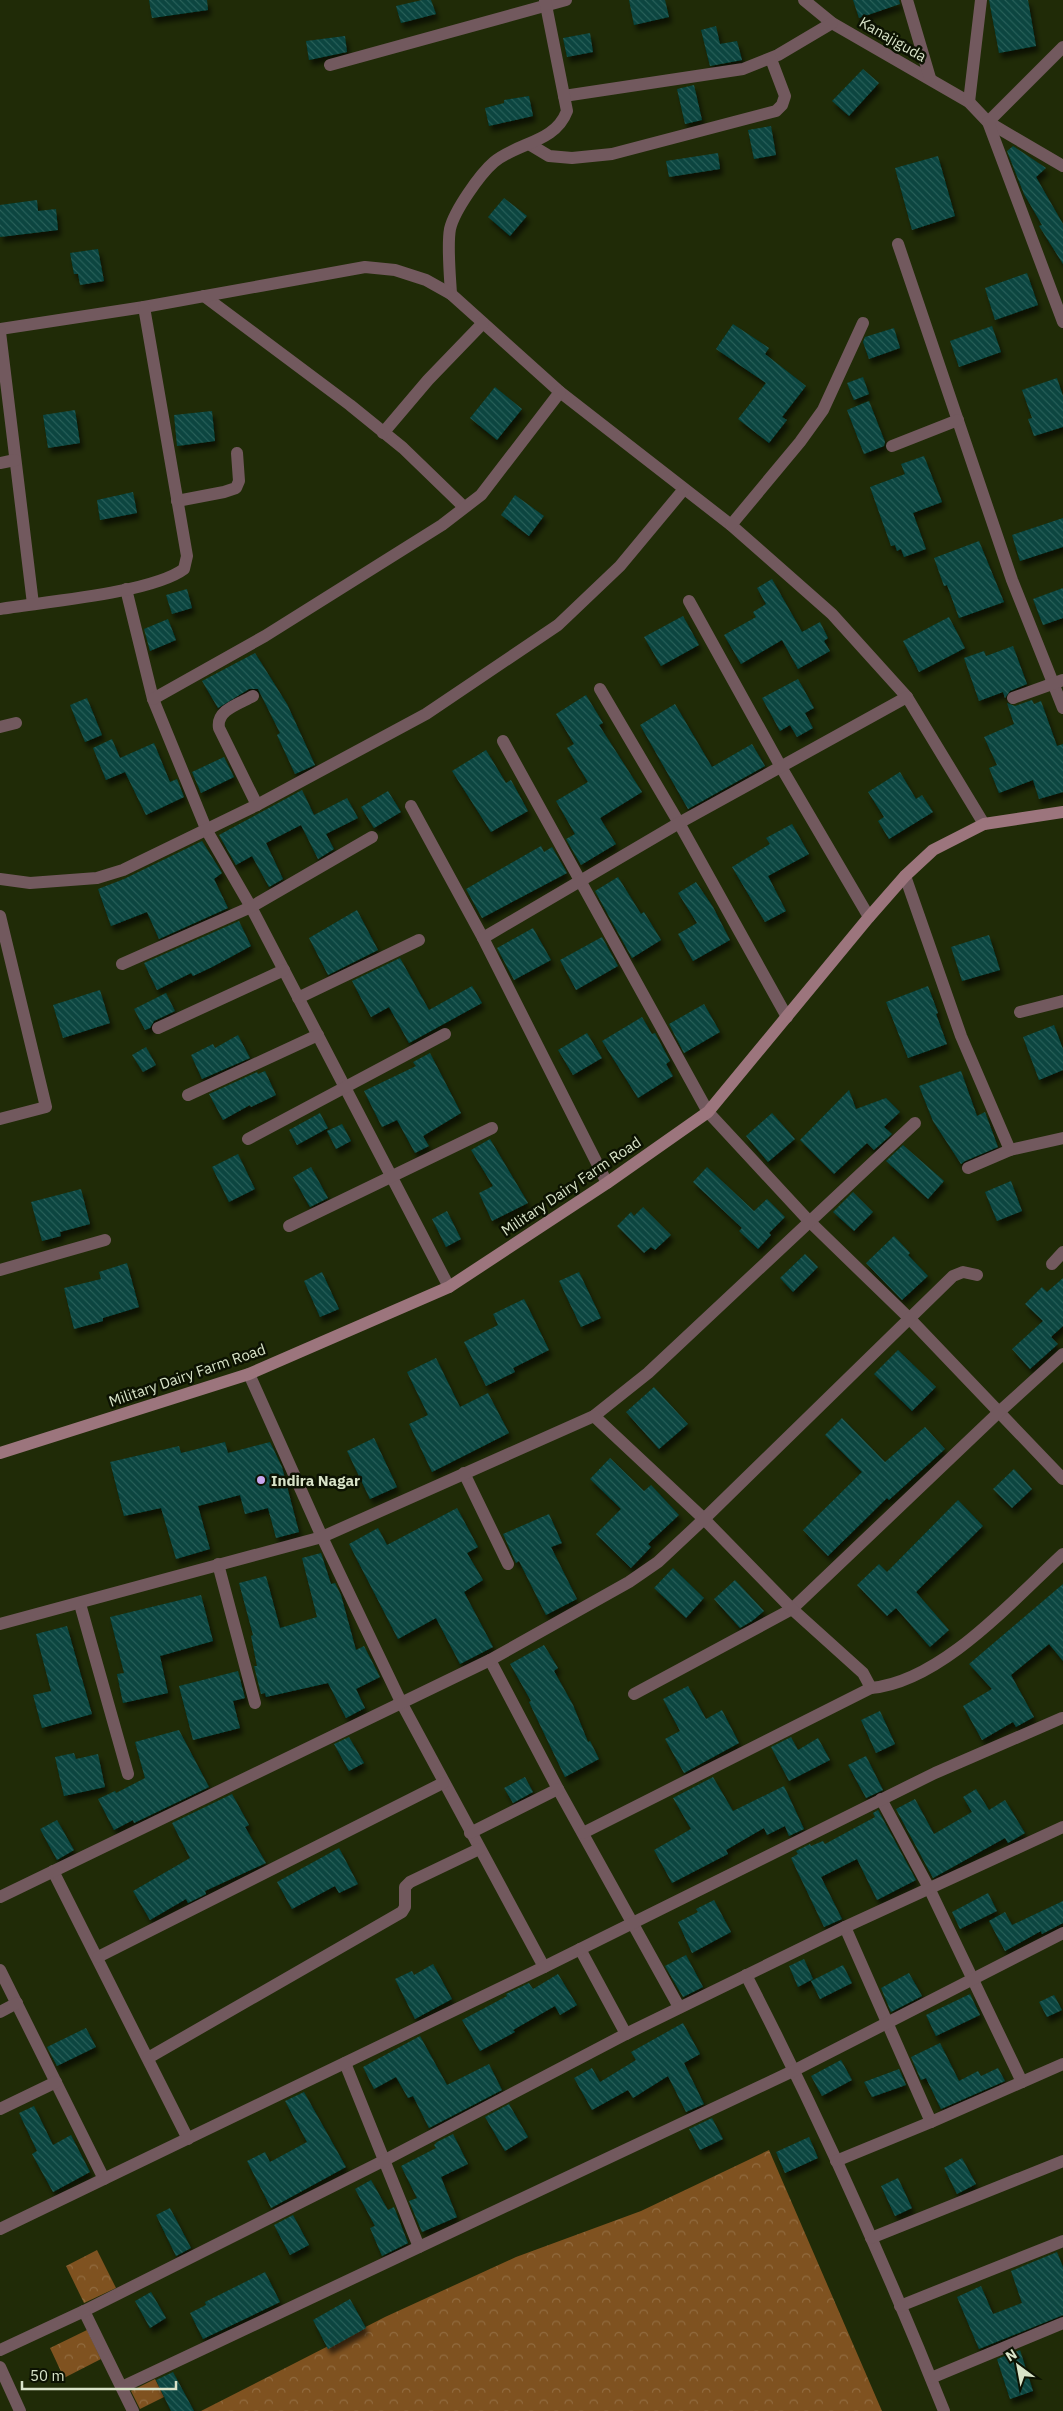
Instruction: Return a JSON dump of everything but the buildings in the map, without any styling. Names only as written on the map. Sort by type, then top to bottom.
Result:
[{"type":"main road","name":"Military Dairy Farm Road","points":[[1,1450],[249,1374],[449,1287],[607,1183],[708,1112],[905,876],[933,850],[984,824],[1063,812]]},
{"type":"street","points":[[330,66],[546,3],[566,0]]},
{"type":"street","name":"Kanajiguda","points":[[804,0],[832,23],[930,78],[968,102],[988,122],[1063,166]]},
{"type":"street","points":[[907,0],[930,78]]},
{"type":"street","points":[[968,102],[981,0]]},
{"type":"street","points":[[451,294],[450,228],[466,195],[495,162],[550,134],[562,123],[567,111],[546,3]]},
{"type":"street","points":[[564,96],[743,70],[771,59],[832,23]]},
{"type":"street","points":[[1063,47],[988,122],[1063,322]]},
{"type":"street","points":[[529,144],[549,156],[572,158],[612,154],[776,111],[782,105],[785,96],[771,59]]},
{"type":"street","points":[[898,244],[1012,580],[1058,682],[1063,708]]},
{"type":"street","points":[[33,604],[0,330],[144,307],[365,266],[403,272],[426,280],[451,294],[560,392],[731,525],[832,614],[907,697],[984,824]]},
{"type":"street","points":[[204,296],[383,433],[464,507]]},
{"type":"street","points":[[0,609],[126,589],[174,576],[184,569],[186,556],[144,307]]},
{"type":"street","points":[[383,433],[428,380],[483,323]]},
{"type":"street","points":[[731,525],[823,410],[863,324]]},
{"type":"street","points":[[153,698],[265,636],[442,525],[481,494],[560,392]]},
{"type":"street","points":[[892,446],[958,420]]},
{"type":"street","points":[[177,501],[236,488],[239,481],[237,453]]},
{"type":"street","points":[[0,462],[15,460]]},
{"type":"street","points":[[0,879],[30,883],[97,878],[123,870],[258,805],[426,714],[558,625],[620,566],[684,488]]},
{"type":"street","points":[[126,589],[153,698],[207,831],[251,907],[449,1287]]},
{"type":"street","points":[[690,601],[781,767],[869,918]]},
{"type":"street","points":[[1013,698],[1058,682]]},
{"type":"street","points":[[600,689],[679,823],[787,1017]]},
{"type":"street","points":[[253,696],[221,714],[218,721],[219,728],[258,805]]},
{"type":"street","points":[[483,938],[679,823],[907,697]]},
{"type":"street","points":[[0,726],[16,723]]},
{"type":"street","points":[[503,741],[708,1112],[809,1221],[909,1318],[1063,1479]]},
{"type":"street","points":[[411,806],[483,938],[607,1183]]},
{"type":"street","points":[[122,964],[251,907],[372,837]]},
{"type":"street","points":[[905,876],[961,1036],[1010,1150]]},
{"type":"street","points":[[0,916],[46,1107],[0,1119]]},
{"type":"street","points":[[298,998],[419,940]]},
{"type":"street","points":[[158,1028],[284,970]]},
{"type":"street","points":[[1020,1012],[1063,1000]]},
{"type":"street","points":[[248,1139],[446,1034]]},
{"type":"street","points":[[188,1096],[318,1035]]},
{"type":"street","points":[[0,1624],[80,1604],[218,1564],[322,1537],[594,1416],[648,1373],[915,1122]]},
{"type":"street","points":[[290,1226],[492,1128]]},
{"type":"street","points":[[968,1168],[1010,1150],[1063,1138]]},
{"type":"street","points":[[0,1270],[105,1240]]},
{"type":"street","points":[[1052,1264],[1063,1252]]},
{"type":"street","points":[[0,1897],[490,1660],[630,1582],[658,1562],[704,1519],[953,1276],[964,1272],[977,1275]]},
{"type":"street","points":[[634,1694],[792,1609],[999,1412],[1063,1354]]},
{"type":"street","points":[[249,1374],[322,1537],[401,1702],[443,1783],[544,1967]]},
{"type":"street","points":[[594,1416],[704,1519],[792,1609],[863,1673],[871,1688]]},
{"type":"street","points":[[464,1474],[508,1564]]},
{"type":"street","points":[[583,1833],[871,1688],[894,1684],[953,1653],[982,1630],[1063,1554]]},
{"type":"street","points":[[218,1564],[255,1703]]},
{"type":"street","points":[[80,1604],[128,1774]]},
{"type":"street","points":[[490,1660],[558,1789],[679,2008]]},
{"type":"street","points":[[0,2229],[544,1967],[881,1799],[1062,1718]]},
{"type":"street","points":[[98,1957],[443,1783]]},
{"type":"street","points":[[470,1833],[558,1789]]},
{"type":"street","points":[[881,1799],[929,1888],[1022,2082]]},
{"type":"street","points":[[0,2350],[84,2311],[385,2160],[626,2034],[746,1975],[929,1888],[1063,1828]]},
{"type":"street","points":[[148,2058],[402,1912],[405,1907],[405,1887],[410,1882],[479,1849]]},
{"type":"street","points":[[54,1871],[188,2139]]},
{"type":"street","points":[[845,1927],[931,2122]]},
{"type":"street","points":[[122,2387],[795,2070],[1063,1933]]},
{"type":"street","points":[[580,1949],[626,2034]]},
{"type":"street","points":[[0,1970],[104,2179]]},
{"type":"street","points":[[746,1975],[795,2070],[871,2238],[944,2411]]},
{"type":"street","points":[[0,2012],[17,2003]]},
{"type":"street","points":[[346,2063],[419,2247]]},
{"type":"street","points":[[836,2162],[1063,2064]]},
{"type":"street","points":[[0,2109],[56,2082]]},
{"type":"street","points":[[871,2238],[1063,2161]]},
{"type":"street","points":[[900,2306],[1063,2241]]},
{"type":"street","points":[[84,2311],[133,2411]]},
{"type":"street","points":[[931,2378],[1063,2323]]},
{"type":"street","points":[[0,2367],[20,2411]]},
{"type":"green space","points":[[769,2150],[882,2411],[201,2411],[385,2317],[516,2257],[641,2211]]},
{"type":"green space","points":[[97,2250],[116,2288],[84,2303],[66,2266]]},
{"type":"green space","points":[[87,2330],[101,2359],[64,2378],[50,2348]]},
{"type":"green space","points":[[155,2379],[164,2397],[140,2409],[131,2391]]},
{"type":"place","name":"Indira Nagar","points":[[261,1480]]}]
